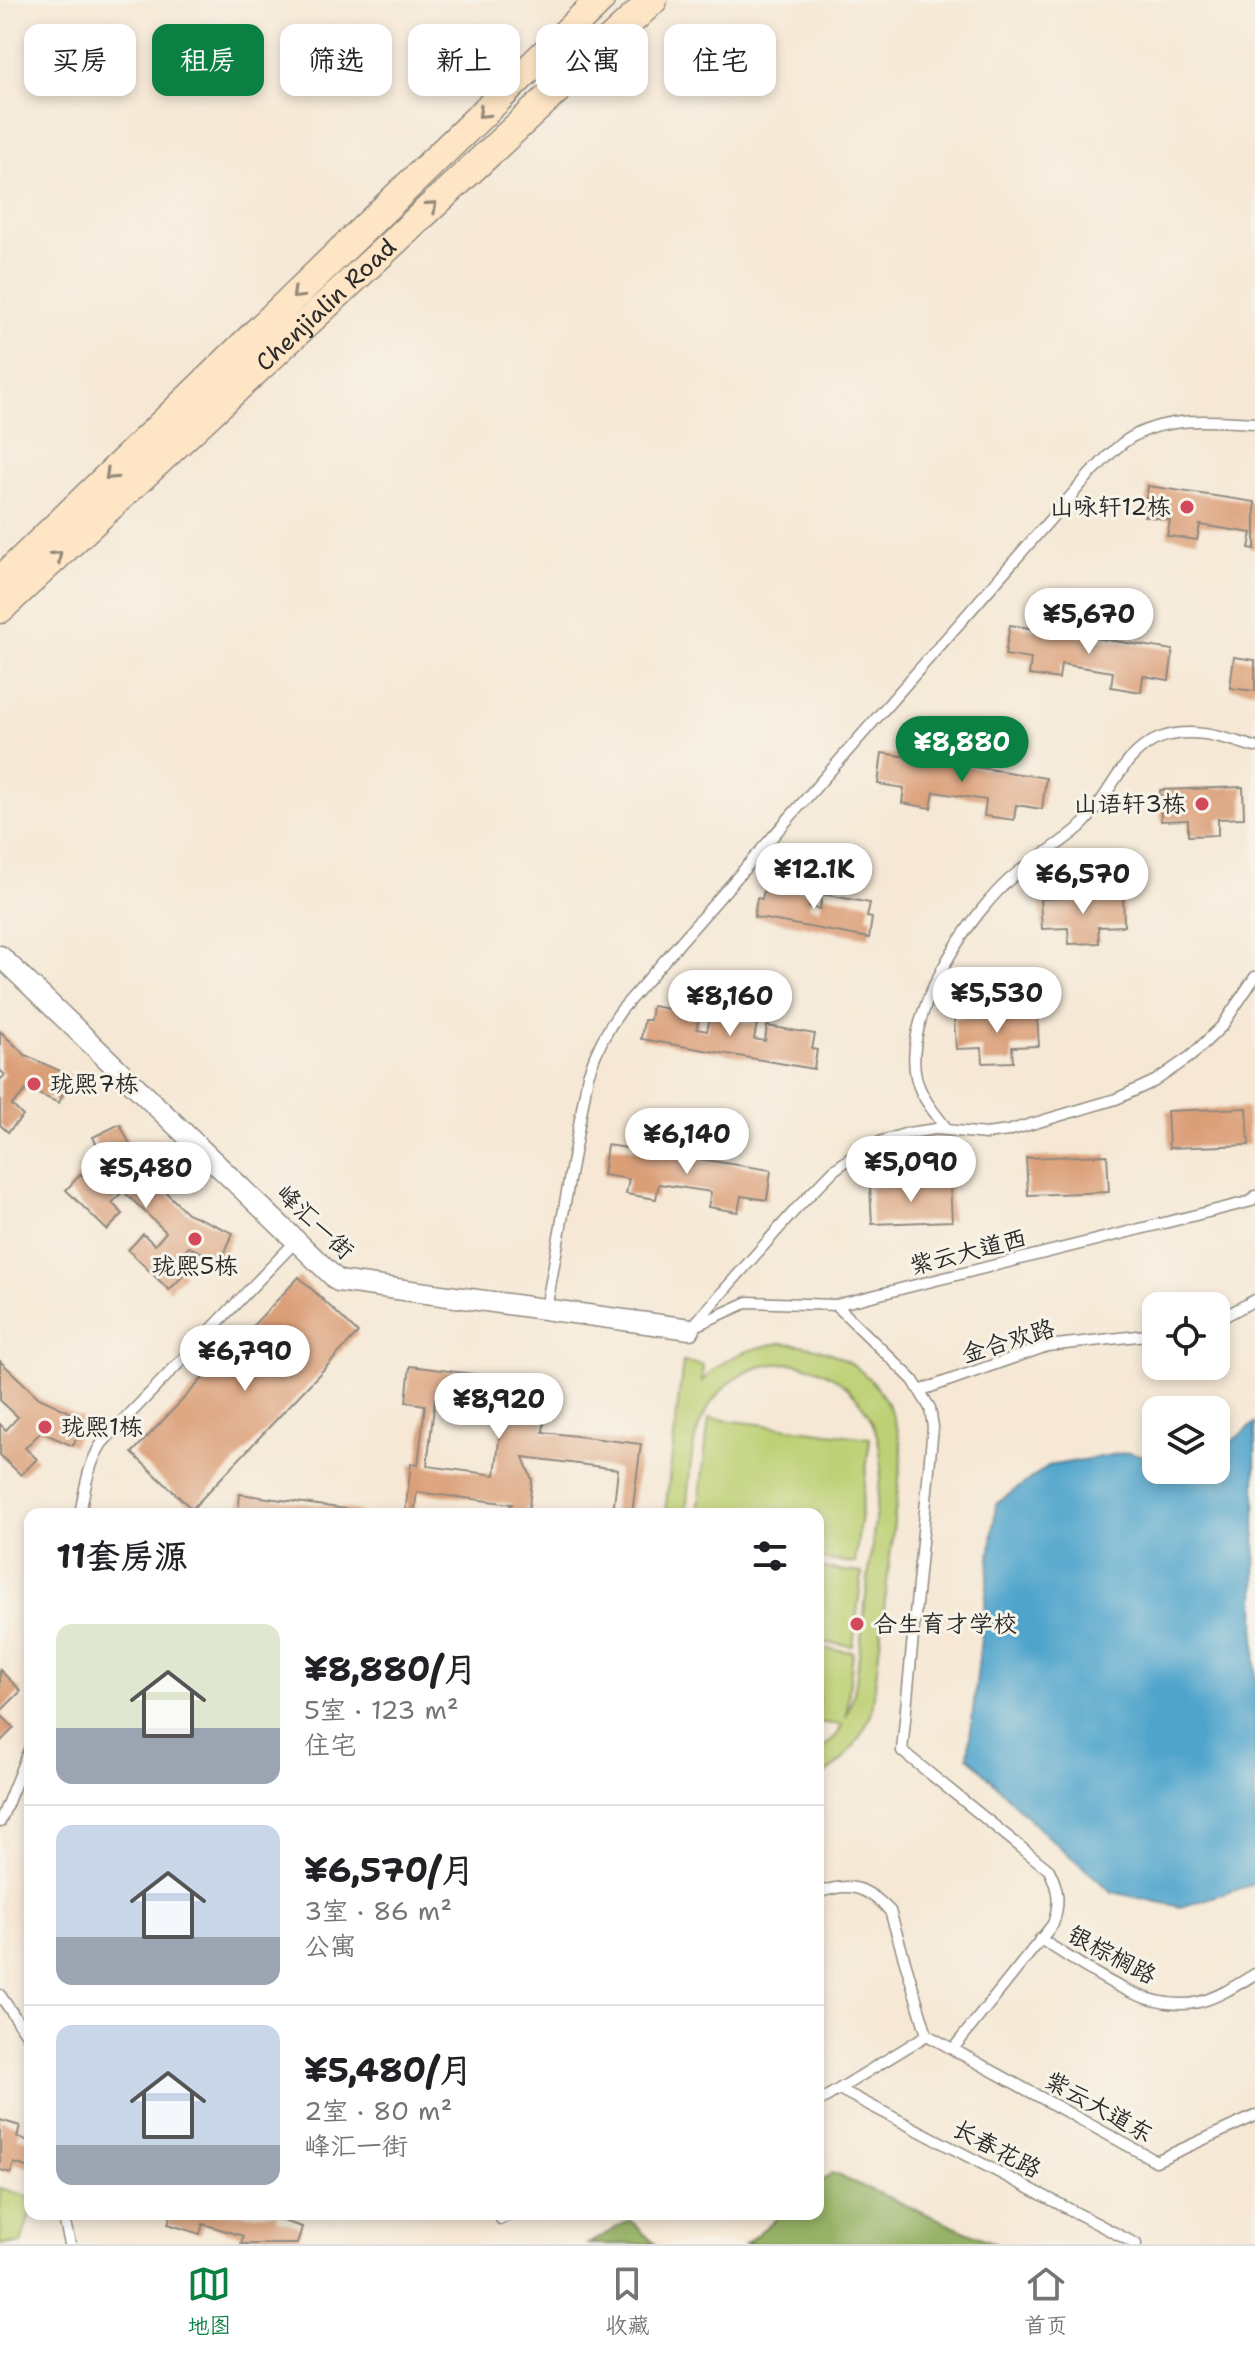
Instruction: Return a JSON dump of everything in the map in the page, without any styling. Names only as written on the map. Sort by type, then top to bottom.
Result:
[{"type":"main road","name":"Chenjialin Road","points":[[0,581],[600,0]]},
{"type":"main road","name":"Chenjialin Road","points":[[0,609],[653,0]]},
{"type":"street","name":"峰汇一街","points":[[0,956],[338,1281],[690,1329]]},
{"type":"lane","points":[[546,1309],[588,1075],[607,1029],[622,1009],[1090,474],[1126,440],[1154,426],[1200,421],[1255,423]]},
{"type":"lane","points":[[948,1130],[918,1085],[914,1063],[917,1041],[930,993],[952,949],[981,909],[1016,874],[1082,825],[1104,799],[1121,770],[1138,751],[1159,738],[1183,732],[1208,734],[1255,747]]},
{"type":"lane","points":[[690,1329],[760,1248],[834,1170],[856,1154],[908,1133],[948,1130],[986,1134],[1008,1131],[1116,1099],[1155,1081],[1191,1056],[1222,1026],[1255,977]]},
{"type":"lane","name":"紫云大道西","points":[[690,1329],[748,1302],[836,1305],[1252,1201],[1255,1196]]},
{"type":"lane","points":[[81,1508],[93,1457],[102,1443],[296,1241]]},
{"type":"lane","points":[[1230,1313],[1255,1300]]},
{"type":"lane","points":[[836,1305],[922,1390],[930,1408],[933,1427],[902,1751],[1049,1870],[1058,1887],[1059,1906],[1053,1924],[953,2049]]},
{"type":"lane","name":"金合欢路","points":[[922,1390],[1047,1346],[1142,1336]]},
{"type":"lane","points":[[0,1822],[24,1762]]},
{"type":"lane","points":[[824,1891],[835,1886],[856,1887],[875,1895],[890,1911],[927,2035],[824,2098]]},
{"type":"lane","name":"银棕榈路","points":[[1040,1939],[1127,1990],[1160,2002],[1197,2002],[1220,1995],[1255,1974]]},
{"type":"lane","points":[[0,1995],[24,2030]]},
{"type":"lane","points":[[0,2015],[17,2019]]},
{"type":"lane","name":"紫云大道东","points":[[927,2035],[1156,2161],[1255,2116]]},
{"type":"lane","name":"长春花路","points":[[839,2089],[1136,2244]]},
{"type":"lane","points":[[64,2220],[70,2244]]},
{"type":"green space","points":[[781,1343],[805,1346],[847,1361],[864,1373],[889,1407],[902,1453],[872,1712],[851,1750],[824,1774],[824,1747],[842,1725],[824,1723],[824,1649],[853,1652],[846,1718],[855,1689],[881,1470],[877,1436],[864,1407],[844,1385],[819,1370],[792,1364],[763,1366],[736,1379],[712,1402],[699,1427],[692,1455],[687,1508],[666,1508],[683,1362],[703,1365],[702,1381],[738,1355]]},
{"type":"green space","points":[[709,1418],[870,1438],[855,1563],[824,1560],[824,1508],[699,1508]]},
{"type":"green space","points":[[824,1568],[862,1573],[853,1646],[824,1643]]},
{"type":"green space","points":[[832,2173],[996,2244],[745,2244],[775,2220],[824,2220],[824,2180]]},
{"type":"green space","points":[[0,2188],[24,2195],[24,2220],[28,2220],[21,2244],[0,2244]]},
{"type":"green space","points":[[630,2220],[655,2244],[588,2244]]},
{"type":"water","points":[[1255,1423],[1255,1884],[1181,1907],[1112,1892],[1039,1829],[968,1756],[996,1504],[1048,1466],[1129,1452],[1142,1455],[1142,1484],[1230,1484],[1230,1443]]},
{"type":"building","name":"山咏轩12栋","points":[[1148,486],[1255,502],[1255,549],[1249,548],[1252,533],[1200,525],[1197,540],[1167,536],[1170,520],[1144,516]]},
{"type":"building","points":[[1010,625],[1173,650],[1169,680],[1143,676],[1141,692],[1111,687],[1113,672],[1061,664],[1059,679],[1029,675],[1031,659],[1005,655]]},
{"type":"building","points":[[1234,657],[1255,660],[1255,691],[1230,688]]},
{"type":"building","points":[[882,753],[1046,778],[1042,809],[1016,805],[1014,820],[984,816],[986,800],[934,792],[931,808],[902,803],[904,788],[878,784]]},
{"type":"building","name":"山语轩3栋","points":[[1243,787],[1244,818],[1218,819],[1218,835],[1188,836],[1188,820],[1161,821],[1160,790]]},
{"type":"building","points":[[765,884],[812,893],[809,907],[820,909],[822,894],[870,903],[867,917],[872,918],[869,938],[754,917],[757,898],[762,899]]},
{"type":"building","points":[[1123,895],[1124,926],[1098,927],[1099,943],[1069,944],[1068,928],[1042,929],[1040,899]]},
{"type":"building","points":[[652,1006],[699,1014],[697,1029],[707,1031],[710,1016],[757,1024],[754,1039],[765,1041],[767,1026],[815,1034],[812,1049],[817,1050],[814,1069],[641,1039],[644,1020],[650,1020]]},
{"type":"building","points":[[1037,1015],[1039,1046],[1012,1047],[1013,1062],[983,1063],[982,1048],[956,1049],[954,1018]]},
{"type":"building","name":"珑熙7栋","points":[[0,1031],[25,1055],[71,1076],[59,1103],[27,1089],[12,1105],[23,1116],[8,1132],[0,1125],[0,1080],[5,1075],[0,1070]]},
{"type":"building","points":[[1247,1108],[1249,1145],[1169,1148],[1167,1111]]},
{"type":"building","points":[[120,1124],[142,1169],[187,1213],[233,1233],[221,1261],[189,1247],[173,1263],[185,1274],[169,1290],[128,1250],[143,1234],[155,1245],[166,1232],[123,1191],[112,1203],[123,1214],[107,1230],[66,1190],[81,1174],[93,1185],[108,1169],[93,1137]]},
{"type":"building","points":[[607,1145],[771,1170],[767,1200],[741,1196],[738,1212],[708,1207],[711,1192],[659,1184],[656,1199],[626,1194],[629,1179],[603,1175]]},
{"type":"building","points":[[1107,1155],[1109,1192],[1028,1195],[1026,1158]]},
{"type":"building","points":[[950,1184],[952,1221],[872,1224],[870,1187]]},
{"type":"building","points":[[299,1277],[358,1333],[193,1508],[132,1453]]},
{"type":"building","name":"珑熙1栋","points":[[0,1361],[39,1398],[85,1419],[73,1446],[41,1432],[25,1448],[37,1459],[21,1475],[0,1455],[0,1424],[6,1430],[18,1417],[0,1400]]},
{"type":"building","points":[[410,1366],[549,1384],[543,1432],[641,1444],[633,1508],[614,1508],[618,1469],[523,1457],[532,1480],[527,1508],[508,1508],[512,1504],[417,1492],[415,1508],[406,1508],[411,1464],[418,1465],[425,1405],[406,1402]],"holes":[[[435,1398],[503,1407],[495,1475],[427,1466]]]},
{"type":"building","points":[[240,1494],[339,1508],[239,1508]]},
{"type":"building","points":[[0,1670],[21,1691],[0,1712]]},
{"type":"building","points":[[0,1714],[14,1728],[0,1742]]},
{"type":"building","points":[[0,2120],[20,2126],[17,2137],[24,2139],[24,2166],[14,2163],[11,2173],[0,2170]]},
{"type":"building","points":[[169,2220],[280,2220],[302,2227],[297,2244],[241,2244],[243,2236],[203,2224],[200,2234],[168,2224]]},
{"type":"place","name":"山咏轩12栋","points":[[1187,507]]},
{"type":"place","name":"山语轩3栋","points":[[1202,804]]},
{"type":"place","name":"珑熙7栋","points":[[34,1084]]},
{"type":"place","name":"珑熙5栋","points":[[195,1239]]},
{"type":"place","name":"珑熙1栋","points":[[45,1427]]},
{"type":"place","name":"合生育才学校","points":[[857,1624]]}]
